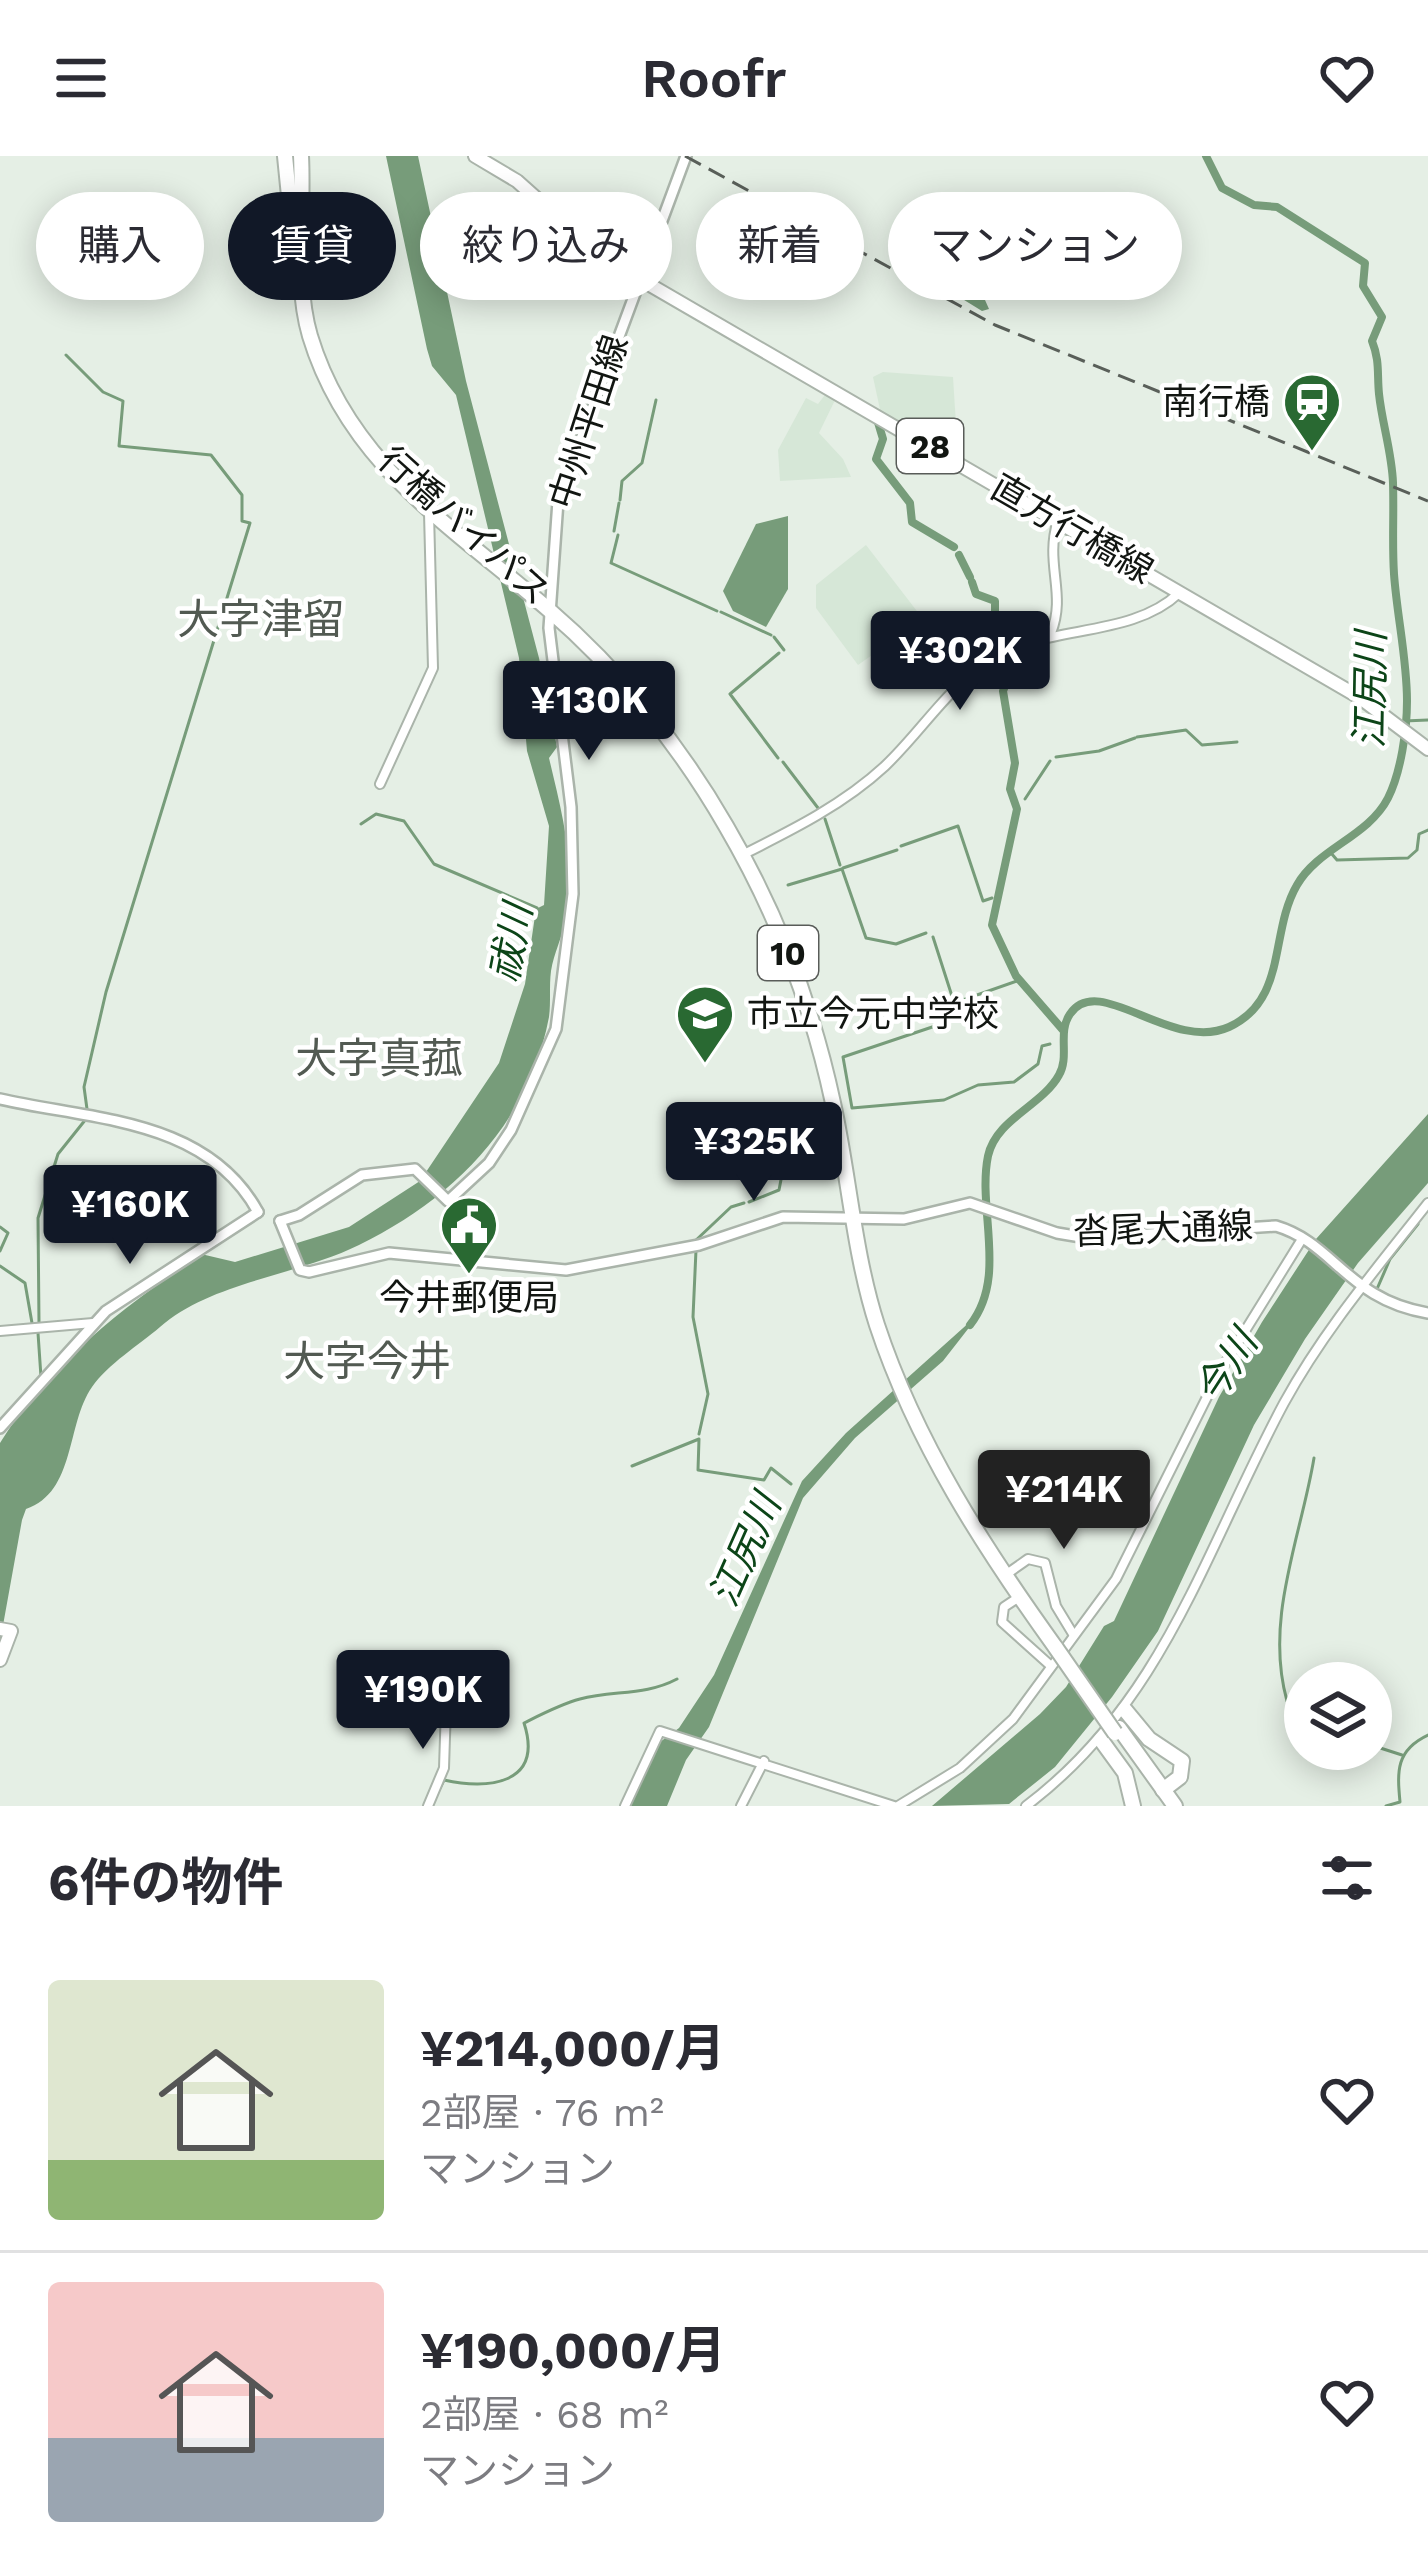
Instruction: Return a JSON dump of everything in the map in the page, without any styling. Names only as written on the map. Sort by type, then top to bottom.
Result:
[{"type":"highway","name":"10","points":[[288,156],[292,192]]},
{"type":"highway","name":"10","points":[[301,156],[302,192]]},
{"type":"highway","name":"行橋バイパス","points":[[306,300],[323,356],[349,410],[376,451],[429,510],[544,601],[668,738],[746,853],[810,1014],[877,1323],[941,1472],[1021,1596],[1063,1642]]},
{"type":"highway","name":"行橋バイパス","points":[[909,1401],[1011,1571],[1063,1642],[1112,1734],[1168,1801]]},
{"type":"highway","points":[[1125,1710],[1149,1739],[1182,1761],[1168,1801]]},
{"type":"highway","points":[[1112,1734],[1133,1806]]},
{"type":"main road","name":"直方行橋線","points":[[475,156],[529,192]]},
{"type":"main road","name":"中州平田線","points":[[671,192],[686,156]]},
{"type":"main road","name":"直方行橋線","points":[[672,297],[1180,591],[1401,727],[1428,749]]},
{"type":"main road","name":"中州平田線","points":[[280,1221],[299,1215],[362,1175],[407,1168],[421,1173],[447,1200],[489,1162],[545,1062],[565,987],[573,894],[571,807],[544,601],[562,484],[629,300]]},
{"type":"main road","points":[[0,1099],[131,1122],[185,1145],[235,1178],[258,1212],[280,1221]]},
{"type":"main road","name":"沓尾大通線","points":[[280,1221],[300,1270],[389,1253],[566,1270],[699,1246],[783,1217],[904,1219],[977,1204],[1080,1237],[1266,1226],[1304,1241],[1383,1302],[1428,1313]]},
{"type":"main road","points":[[0,1428],[93,1323],[258,1212]]},
{"type":"main road","points":[[0,1660],[11,1631],[3,1629]]},
{"type":"street","points":[[380,784],[433,668],[429,510]]},
{"type":"street","points":[[1050,634],[1060,607],[1049,564],[1058,520]]},
{"type":"street","points":[[746,853],[860,787],[980,668],[1050,634],[1124,620],[1180,591]]},
{"type":"street","points":[[1026,1806],[1112,1734],[1177,1623],[1282,1407],[1357,1285],[1428,1203]]},
{"type":"street","points":[[1416,1217],[1428,1220]]},
{"type":"street","points":[[625,1806],[660,1731],[896,1806],[937,1785],[992,1740],[1116,1579],[1219,1373],[1304,1241]]},
{"type":"street","points":[[0,1331],[93,1323]]},
{"type":"street","points":[[1011,1571],[1028,1559],[1045,1563],[1063,1642]]},
{"type":"street","points":[[1021,1596],[1004,1607],[1002,1622],[1051,1666]]},
{"type":"street","points":[[428,1806],[444,1768],[446,1706]]},
{"type":"street","points":[[741,1806],[764,1761]]},
{"type":"shaded area","points":[[386,156],[418,156],[426,192],[420,192],[420,300],[449,300],[557,747],[549,758],[566,838],[569,900],[551,971],[549,1017],[539,1056],[505,1124],[455,1181],[425,1205],[334,1256],[229,1289],[181,1312],[99,1379],[84,1402],[54,1488],[26,1509],[0,1642],[0,1443],[41,1387],[89,1339],[201,1254],[235,1262],[349,1227],[420,1181],[499,1063],[525,984],[536,909],[544,905],[549,826],[527,751],[519,658],[456,395],[432,366]]},
{"type":"shaded area","points":[[964,300],[985,300],[989,309],[982,311]]},
{"type":"shaded area","points":[[883,372],[953,377],[957,440],[947,451],[881,414],[873,377]]},
{"type":"shaded area","points":[[828,391],[837,396],[819,433],[843,459],[851,477],[780,481],[778,450],[806,398],[818,404]]},
{"type":"shaded area","points":[[788,516],[788,589],[766,627],[733,611],[723,591],[756,524]]},
{"type":"shaded area","points":[[866,545],[923,619],[858,665],[816,608],[816,585]]},
{"type":"shaded area","name":"今川","points":[[1428,1114],[1428,1183],[1358,1263],[1305,1339],[1254,1425],[1158,1631],[1112,1697],[1055,1767],[1009,1804],[932,1806],[1040,1714],[1066,1687],[1104,1626],[1114,1621],[1219,1397],[1262,1322],[1316,1239]]},
{"type":"shaded area","points":[[982,1311],[943,1361],[855,1438],[803,1498],[709,1727],[686,1760],[667,1806],[629,1806],[660,1742],[679,1728],[714,1675],[802,1481],[846,1433]]},
{"type":"waterway","name":"江尻川","points":[[970,1325],[987,1286],[988,1156],[1000,1132],[1059,1075],[1070,1014],[1083,1003],[1099,1002],[1184,1030],[1207,1032],[1229,1027],[1248,1015],[1269,983],[1297,885],[1317,861],[1379,811],[1393,788],[1402,751],[1407,685],[1394,574],[1392,472],[1372,341],[1382,317],[1363,286],[1365,263],[1277,207],[1254,205],[1222,188],[1206,156]]},
{"type":"waterway","points":[[66,355],[103,392],[123,401],[119,446],[211,455],[242,495],[242,521],[250,523],[106,992],[84,1087],[87,1109]]},
{"type":"waterway","points":[[620,500],[622,481],[642,463],[656,400]]},
{"type":"waterway","points":[[877,419],[883,439],[876,459],[910,503],[912,522],[954,547]]},
{"type":"waterway","points":[[614,531],[619,503]]},
{"type":"waterway","points":[[618,535],[611,563],[717,611]]},
{"type":"waterway","points":[[959,555],[970,577]]},
{"type":"waterway","points":[[972,582],[976,594],[995,601],[995,616],[1010,642]]},
{"type":"waterway","points":[[721,612],[771,635]]},
{"type":"waterway","points":[[774,637],[784,650]]},
{"type":"waterway","points":[[1021,650],[1023,661],[1012,670],[1003,691],[1015,763],[1010,789],[1017,809],[992,925],[1016,976],[1063,1030]]},
{"type":"waterway","points":[[778,758],[730,694],[779,653]]},
{"type":"waterway","points":[[1404,721],[1428,720]]},
{"type":"waterway","points":[[1137,737],[1186,730],[1202,745],[1237,742]]},
{"type":"waterway","points":[[1056,757],[1099,751],[1135,738]]},
{"type":"waterway","points":[[1025,799],[1050,761]]},
{"type":"waterway","points":[[783,762],[818,808]]},
{"type":"waterway","name":"祓川","points":[[361,824],[376,814],[404,821],[434,864],[537,908]]},
{"type":"waterway","points":[[825,819],[840,865]]},
{"type":"waterway","points":[[901,846],[958,826],[983,901],[992,898]]},
{"type":"waterway","points":[[1331,853],[1337,860],[1408,858],[1417,850],[1419,834],[1428,830]]},
{"type":"waterway","points":[[843,868],[897,850]]},
{"type":"waterway","points":[[788,885],[842,869],[866,938],[896,944],[926,933]]},
{"type":"waterway","points":[[933,937],[959,1018],[843,1057],[852,1108],[944,1100],[978,1085],[1014,1082],[1038,1064],[1042,1046],[1050,1044]]},
{"type":"waterway","points":[[957,1002],[1020,980]]},
{"type":"waterway","points":[[749,1202],[779,1190],[785,1159],[812,1111],[822,1109]]},
{"type":"waterway","points":[[39,1323],[38,1218],[58,1154],[86,1119]]},
{"type":"waterway","points":[[694,1242],[731,1207],[744,1203]]},
{"type":"waterway","points":[[1377,1289],[1390,1259],[1418,1224]]},
{"type":"waterway","points":[[0,1227],[8,1233],[0,1251]]},
{"type":"waterway","points":[[696,1250],[693,1317],[708,1394],[699,1434]]},
{"type":"waterway","points":[[0,1266],[25,1283],[32,1323]]},
{"type":"waterway","points":[[38,1333],[41,1377]]},
{"type":"waterway","points":[[632,1466],[699,1439],[698,1470],[764,1480],[771,1468],[791,1484]]},
{"type":"waterway","points":[[1284,1686],[1282,1609],[1314,1458]]},
{"type":"waterway","points":[[438,1792],[444,1780],[493,1783],[519,1771],[528,1744],[524,1723],[545,1713],[580,1699],[653,1688],[677,1679]]},
{"type":"waterway","points":[[1386,1806],[1400,1802],[1399,1771],[1404,1755],[1428,1735]]},
{"type":"waterway","points":[[1392,1752],[1402,1755]]},
{"type":"railway","points":[[685,156],[995,325],[1428,501]]},
{"type":"place","name":"南行橋","points":[[1312,453]]},
{"type":"place","name":"市立今元中学校","points":[[705,1065]]},
{"type":"place","name":"今井郵便局","points":[[469,1276]]},
{"type":"district","name":"大字津留","points":[[261,619]]},
{"type":"district","name":"大字真菰","points":[[379,1058]]},
{"type":"district","name":"大字今井","points":[[367,1361]]}]
